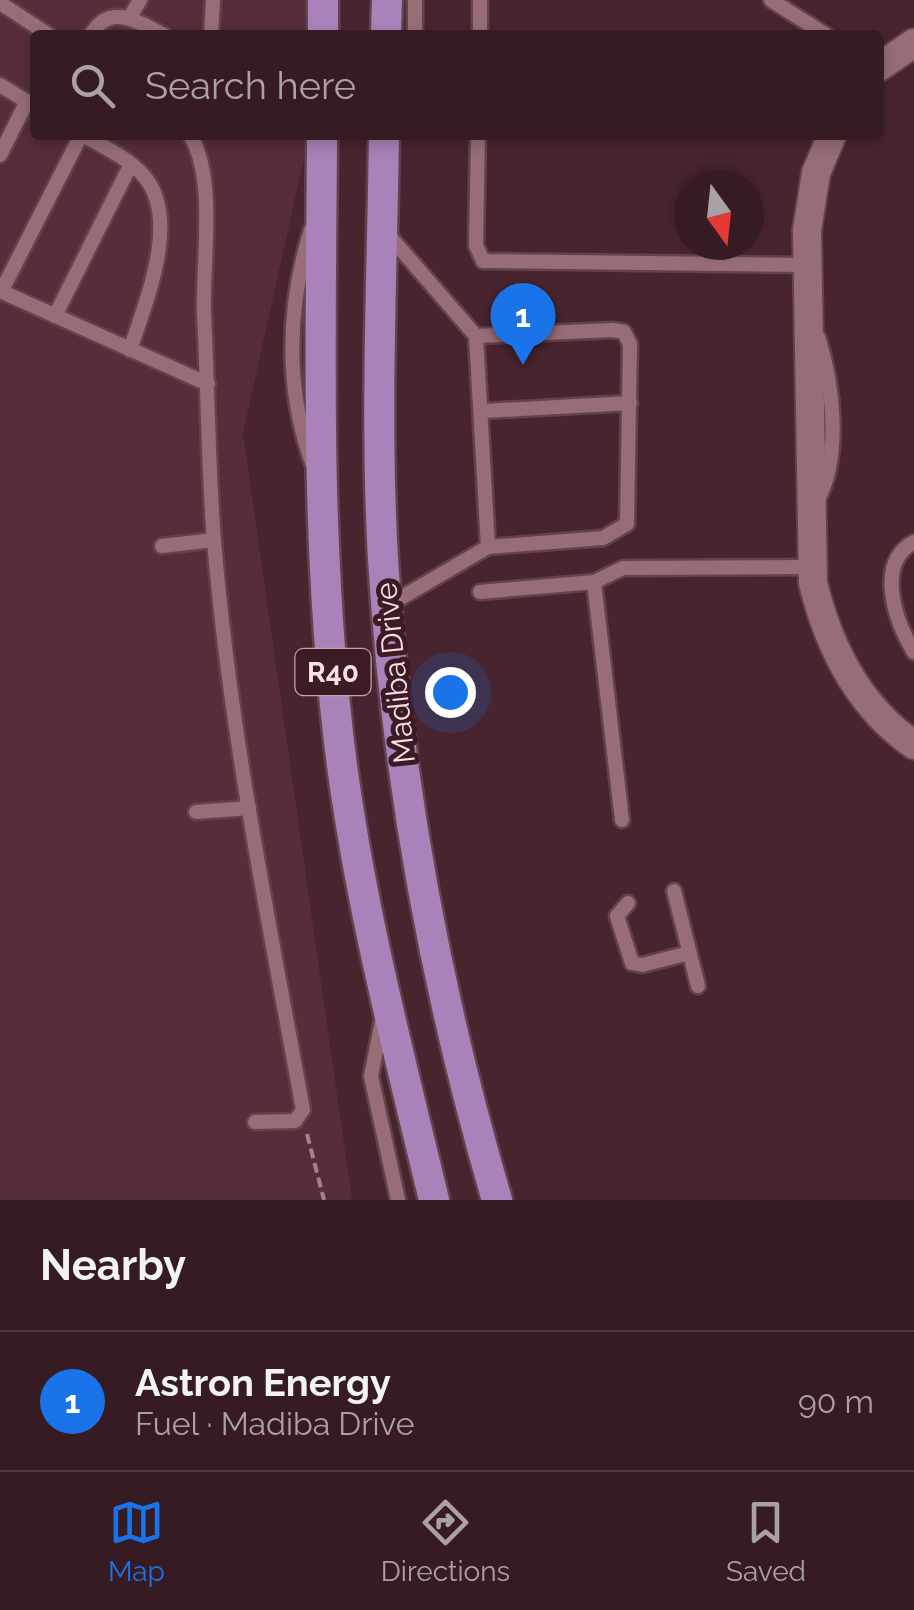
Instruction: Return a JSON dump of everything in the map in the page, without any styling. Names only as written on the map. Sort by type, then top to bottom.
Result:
[{"type":"main road","points":[[322,30],[323,0]]},
{"type":"main road","points":[[386,0],[386,30]]},
{"type":"main road","name":"Madiba Drive","points":[[322,140],[319,482],[339,736],[387,1003],[434,1200]]},
{"type":"main road","name":"Madiba Drive","points":[[384,140],[380,468],[387,606],[412,818],[436,955],[457,1054],[497,1200]]},
{"type":"street","points":[[884,64],[914,43]]},
{"type":"street","points":[[830,140],[810,200],[806,266],[812,566],[821,614],[845,670],[882,718],[914,745]]},
{"type":"lane","points":[[130,17],[140,0]]},
{"type":"lane","points":[[211,30],[213,0]]},
{"type":"lane","points":[[415,0],[415,30]]},
{"type":"lane","points":[[480,0],[480,30]]},
{"type":"lane","points":[[771,0],[818,30]]},
{"type":"lane","points":[[0,3],[42,30]]},
{"type":"lane","points":[[96,30],[110,17],[130,17],[155,30]]},
{"type":"lane","points":[[0,85],[30,103]]},
{"type":"lane","points":[[0,156],[30,106]]},
{"type":"lane","points":[[79,140],[1,292],[208,384]]},
{"type":"lane","points":[[90,140],[130,164],[151,185],[159,229],[152,276],[130,350]]},
{"type":"lane","points":[[192,140],[202,159],[204,179],[214,540],[249,808],[302,1115],[294,1121],[254,1122]]},
{"type":"lane","points":[[478,140],[476,245],[483,261],[806,266]]},
{"type":"lane","points":[[55,316],[130,164]]},
{"type":"lane","points":[[382,228],[476,336],[488,546]]},
{"type":"lane","points":[[387,606],[488,546],[597,539],[623,530],[630,516],[630,344],[622,331],[476,336]]},
{"type":"lane","points":[[482,411],[630,403]]},
{"type":"lane","points":[[162,546],[214,540]]},
{"type":"lane","points":[[914,542],[896,558],[890,573],[906,637],[914,652]]},
{"type":"lane","points":[[480,592],[594,582],[623,568],[812,566]]},
{"type":"lane","points":[[594,582],[622,820]]},
{"type":"lane","points":[[196,812],[249,808]]},
{"type":"lane","points":[[674,891],[698,986]]},
{"type":"lane","points":[[628,903],[617,916],[632,963],[642,965],[690,953]]},
{"type":"lane","points":[[387,1003],[370,1076],[398,1200]]},
{"type":"path","points":[[302,1115],[324,1200]]},
{"type":"shaded area","points":[[0,0],[339,0],[332,30],[30,30],[30,140],[308,140],[243,433],[352,1200],[0,1200]]},
{"type":"place","name":"Astron Energy","points":[[523,365]]}]
